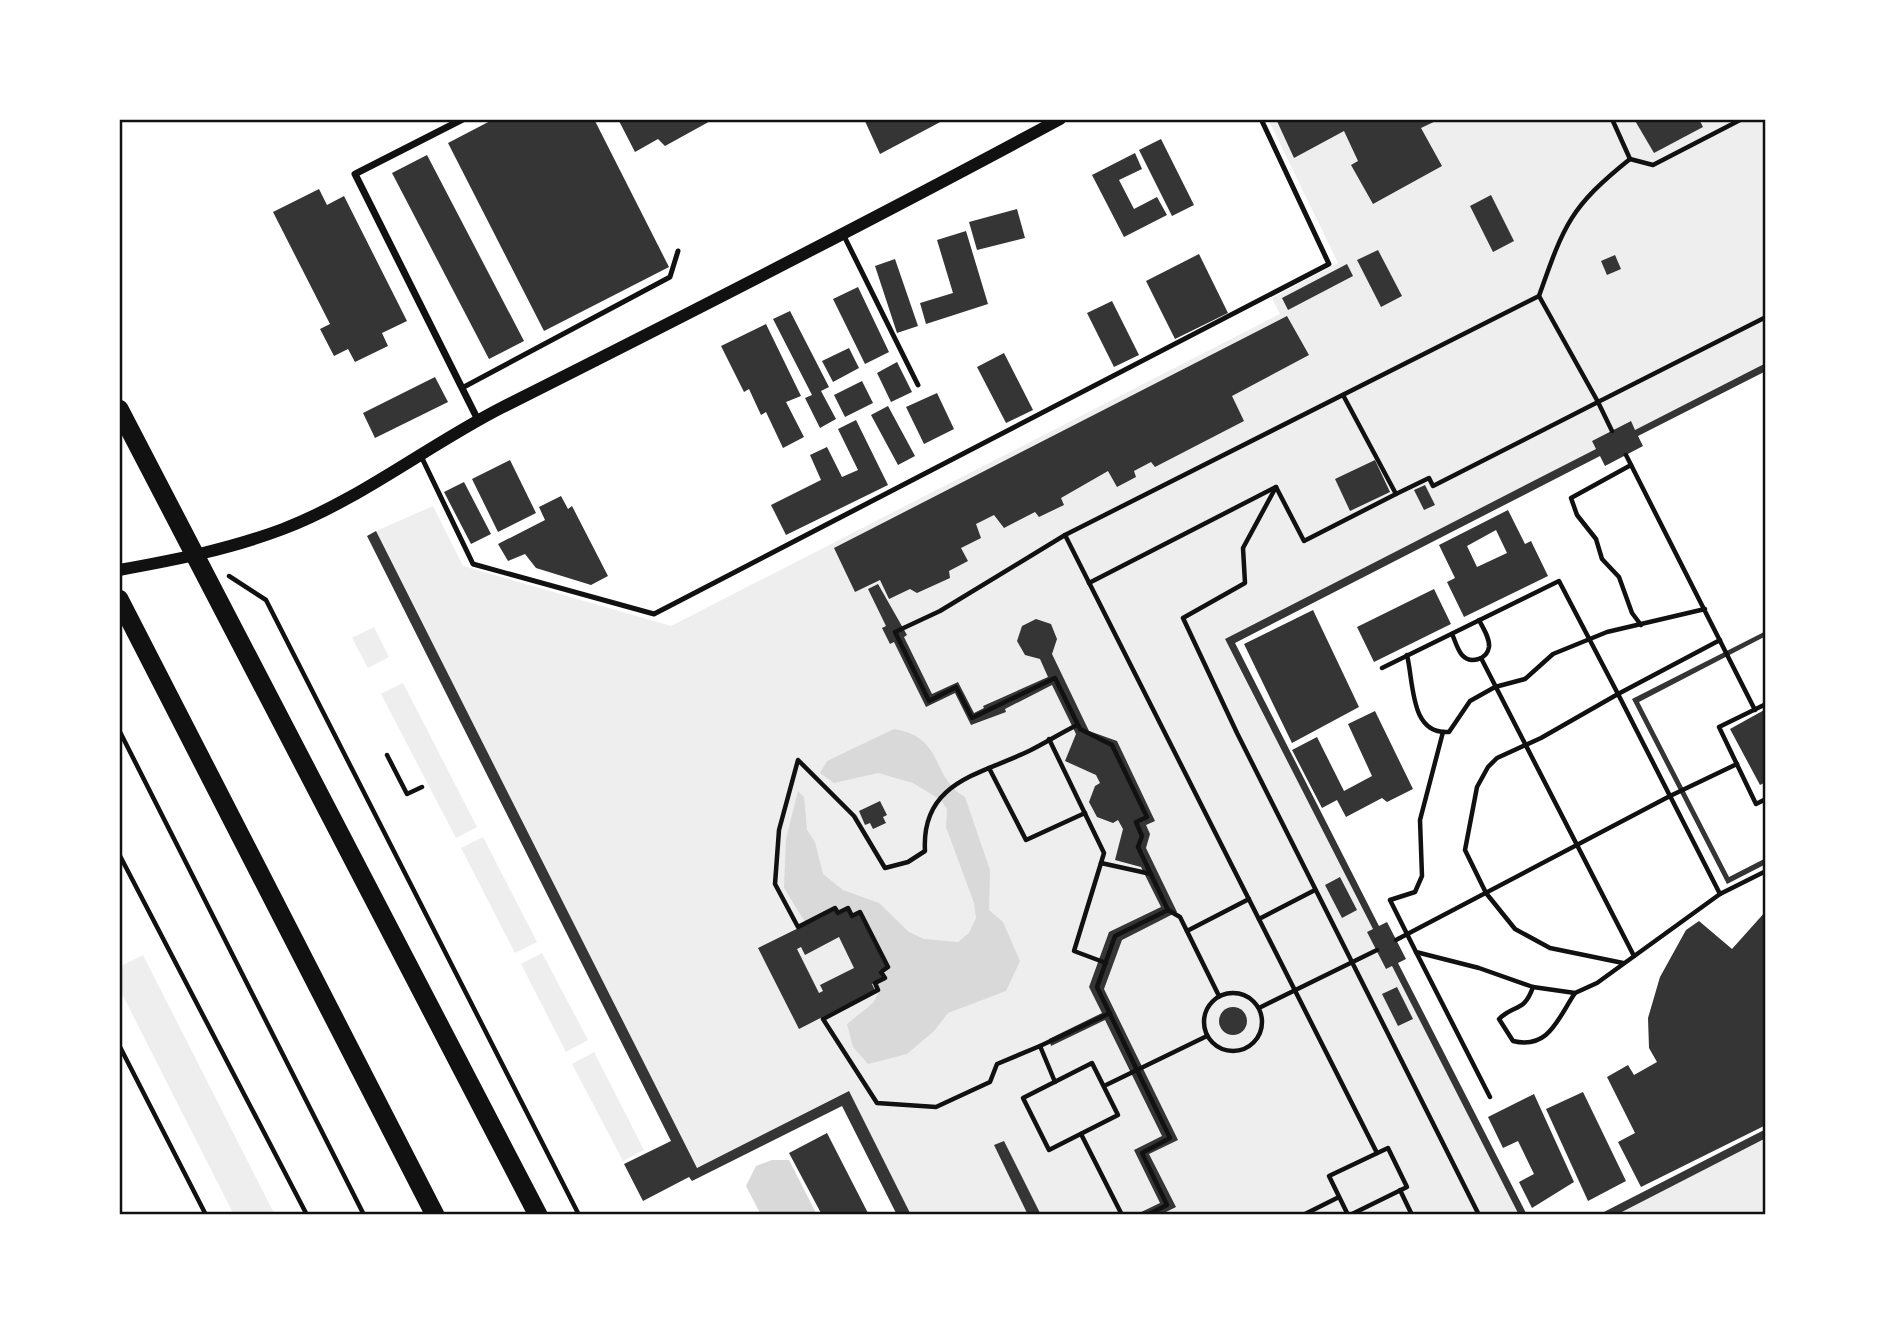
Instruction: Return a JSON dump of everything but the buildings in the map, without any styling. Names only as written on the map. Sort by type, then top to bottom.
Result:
[{"type":"highway","points":[[119,409],[538,1215]]},
{"type":"highway","points":[[119,599],[435,1215]]},
{"type":"street","points":[[463,119],[355,174],[478,420]]},
{"type":"street","points":[[119,570],[197,556],[284,529],[342,501],[478,420],[844,236],[1060,119]]},
{"type":"lane","points":[[421,456],[473,564],[654,614],[1329,264],[1261,119]]},
{"type":"lane","points":[[844,236],[918,384]]},
{"type":"lane","points":[[461,388],[670,277],[678,251]]},
{"type":"path","points":[[1612,119],[1630,159]]},
{"type":"path","points":[[1630,159],[1653,165],[1742,119]]},
{"type":"path","points":[[1219,996],[1180,917],[1168,910],[1138,847],[1142,836],[1136,822],[1147,817],[1112,745],[1080,729],[1055,678],[972,718],[956,687],[929,701],[895,632],[940,611],[1065,535],[1539,296],[1569,217],[1593,189],[1630,159]]},
{"type":"path","points":[[1539,296],[1612,431]]},
{"type":"path","points":[[1276,486],[1304,541],[1429,478],[1433,486],[1766,317]]},
{"type":"path","points":[[1343,395],[1396,494]]},
{"type":"path","points":[[1626,455],[1755,710]]},
{"type":"path","points":[[1631,466],[1571,498],[1577,514],[1596,539],[1602,559],[1619,577],[1632,613],[1641,625]]},
{"type":"path","points":[[1089,583],[1276,486]]},
{"type":"path","points":[[1276,486],[1243,548],[1245,583],[1183,618],[1315,890],[1479,1215]]},
{"type":"path","points":[[1065,535],[1377,1153]]},
{"type":"path","points":[[197,556],[266,600],[579,1215]]},
{"type":"path","points":[[1382,668],[1559,581],[1720,894]]},
{"type":"path","points":[[1407,655],[1414,702],[1424,724],[1436,733],[1450,732],[1470,701],[1495,687],[1525,678],[1553,654],[1589,639],[1705,609]]},
{"type":"path","points":[[1452,634],[1462,655],[1471,660],[1481,658],[1489,647],[1479,620]]},
{"type":"path","points":[[1623,963],[1550,948],[1515,929],[1486,893],[1465,850],[1477,787],[1497,758],[1525,746],[1720,639]]},
{"type":"path","points":[[1481,658],[1633,957]]},
{"type":"path","points":[[1766,704],[1719,727],[1756,804],[1766,799]]},
{"type":"path","points":[[1077,724],[1049,740],[956,781],[932,809],[923,827],[925,851],[908,862],[885,868],[854,816],[798,760],[779,830],[775,884],[798,927],[835,908],[838,913],[848,908],[852,916],[860,912],[888,967],[881,972],[885,978],[875,983],[878,990],[823,1019],[877,1103],[936,1107],[990,1082],[997,1064],[1110,1013]]},
{"type":"path","points":[[119,730],[364,1215]]},
{"type":"path","points":[[1443,732],[1420,820],[1422,876],[1415,892],[1390,900],[1490,1097]]},
{"type":"path","points":[[1049,740],[1104,853],[1074,951],[1105,963]]},
{"type":"path","points":[[387,755],[407,794],[422,787]]},
{"type":"path","points":[[1396,940],[1670,796],[1737,764]]},
{"type":"path","points":[[989,768],[1026,840],[1085,813]]},
{"type":"path","points":[[119,854],[307,1215]]},
{"type":"path","points":[[1101,863],[1152,874]]},
{"type":"path","points":[[1533,987],[1529,1000],[1499,1019],[1513,1041],[1528,1044],[1546,1037],[1575,993],[1597,983],[1720,894],[1766,871]]},
{"type":"path","points":[[1259,919],[1315,890]]},
{"type":"path","points":[[1187,931],[1249,899]]},
{"type":"path","points":[[1147,1215],[1167,1205],[1142,1153],[1170,1138],[1097,987],[1115,936],[1168,910]]},
{"type":"path","points":[[1259,1008],[1377,950]]},
{"type":"path","points":[[1416,952],[1479,968],[1533,987],[1575,993]]},
{"type":"path","points":[[1227,993],[1246,995],[1259,1008],[1262,1018],[1258,1038],[1242,1050],[1222,1050],[1207,1036],[1203,1018],[1212,1001],[1219,996],[1227,993]]},
{"type":"path","points":[[1104,1086],[1207,1036]]},
{"type":"path","points":[[119,1045],[206,1215]]},
{"type":"path","points":[[1040,1046],[1055,1082]]},
{"type":"path","points":[[1092,1063],[1104,1086],[1118,1115],[1049,1150],[1023,1098],[1092,1063]]},
{"type":"path","points":[[1081,1134],[1122,1215]]},
{"type":"path","points":[[1388,1147],[1407,1187],[1400,1190],[1349,1215],[1329,1176],[1388,1147]]},
{"type":"path","points":[[1400,1190],[1412,1215]]},
{"type":"path","points":[[1303,1215],[1339,1197]]},
{"type":"shaded area","points":[[1268,119],[1766,119],[1766,363],[1635,430],[1630,421],[1592,441],[1596,449],[1225,640],[1373,929],[1368,932],[1386,969],[1392,966],[1519,1215],[911,1215],[848,1091],[697,1168],[376,531],[433,506],[463,566],[671,626],[1280,314],[1272,298],[1338,263]]},
{"type":"shaded area","points":[[374,627],[389,657],[368,668],[352,638]]},
{"type":"shaded area","points":[[403,683],[477,827],[456,838],[381,694]]},
{"type":"shaded area","points":[[894,729],[910,733],[922,740],[946,779],[965,797],[990,870],[989,910],[1003,922],[1020,961],[1006,991],[948,1013],[934,1031],[907,1054],[868,1064],[853,1047],[847,1024],[873,1003],[880,990],[877,985],[886,979],[853,914],[839,911],[836,906],[805,922],[784,888],[786,839],[798,791],[804,797],[807,830],[815,842],[823,874],[843,890],[879,903],[909,932],[924,939],[958,942],[969,933],[976,918],[974,903],[946,827],[947,809],[941,800],[913,783],[878,773],[834,783],[820,773],[827,761]]},
{"type":"shaded area","points":[[483,837],[537,942],[515,953],[461,848]]},
{"type":"shaded area","points":[[542,953],[588,1040],[566,1052],[521,964]]},
{"type":"shaded area","points":[[143,955],[275,1215],[234,1215],[119,988],[119,967]]},
{"type":"shaded area","points":[[594,1052],[644,1150],[623,1161],[572,1064]]},
{"type":"shaded area","points":[[1766,1138],[1766,1215],[1616,1215]]},
{"type":"shaded area","points":[[772,1160],[789,1160],[817,1215],[761,1215],[746,1186],[756,1166]]}]
